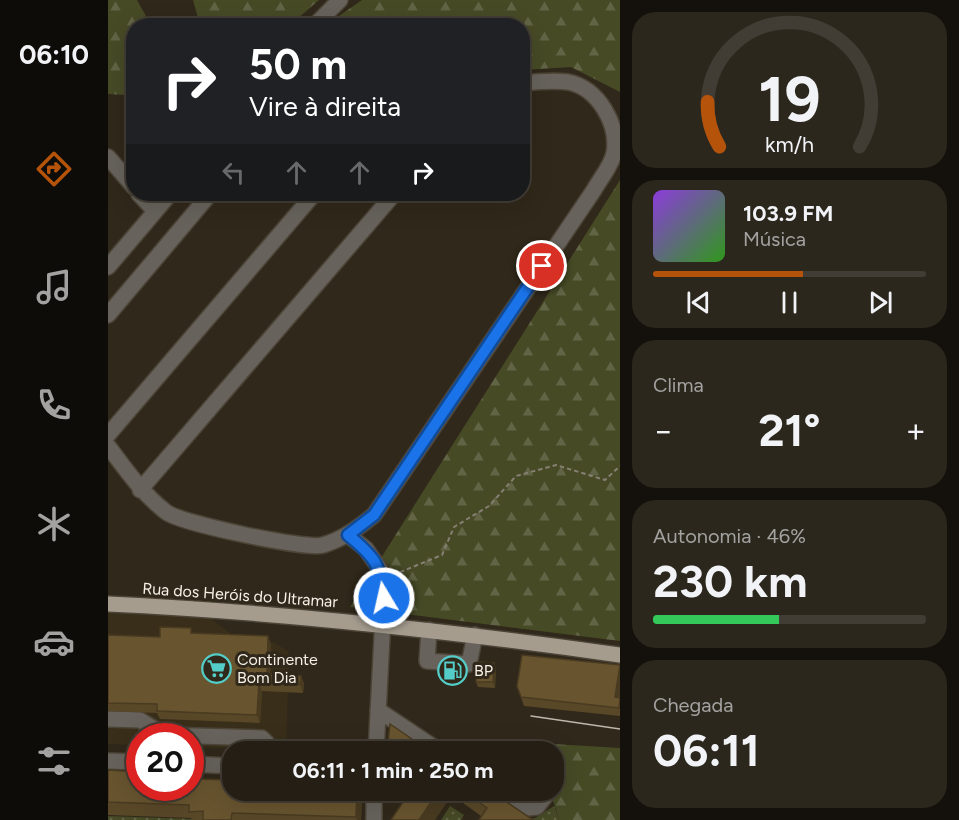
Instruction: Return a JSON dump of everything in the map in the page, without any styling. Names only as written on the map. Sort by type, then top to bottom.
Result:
[{"type":"main road","name":"Rua dos Heróis do Ultramar","points":[[108,604],[190,608],[381,625],[620,655]]},
{"type":"street","points":[[322,18],[340,0]]},
{"type":"street","points":[[108,446],[140,490],[168,514],[284,543],[320,546],[348,535],[374,515],[594,190],[614,155],[614,134],[608,116],[604,107],[590,93],[570,82],[530,83]]},
{"type":"street","points":[[108,157],[126,178]]},
{"type":"street","points":[[146,201],[155,211]]},
{"type":"street","points":[[108,267],[164,201]]},
{"type":"street","points":[[108,315],[204,201]]},
{"type":"street","points":[[108,435],[308,201]]},
{"type":"street","points":[[140,490],[388,201]]},
{"type":"street","points":[[348,535],[366,549],[381,571],[384,598],[377,741]]},
{"type":"street","points":[[429,630],[428,661],[469,664],[475,635]]},
{"type":"street","points":[[378,710],[424,741]]},
{"type":"street","points":[[108,719],[140,720],[164,735],[262,738],[265,741]]},
{"type":"street","points":[[108,761],[126,762]]},
{"type":"street","points":[[204,765],[222,766]]},
{"type":"street","points":[[374,801],[374,820]]},
{"type":"street","points":[[518,801],[528,808],[537,807],[542,801]]},
{"type":"path","points":[[382,580],[442,555],[454,527],[489,506],[516,476],[556,465],[605,480],[620,466]]},
{"type":"shaded area","points":[[108,613],[209,617],[239,640],[274,642],[289,652],[286,741],[222,741],[222,748],[204,747],[204,723],[126,723],[126,745],[108,744]]},
{"type":"green space","points":[[108,0],[137,0],[147,18],[126,18],[126,95],[108,94]]},
{"type":"green space","points":[[193,0],[319,0],[298,18],[198,18]]},
{"type":"green space","points":[[362,0],[620,0],[620,92],[571,67],[530,70],[530,18],[336,18]]},
{"type":"green space","points":[[620,180],[620,641],[350,607]]},
{"type":"green space","points":[[564,745],[620,748],[620,820],[559,820],[553,801],[564,801]]},
{"type":"green space","points":[[450,806],[464,815],[461,820],[441,820]]},
{"type":"green space","points":[[554,806],[559,820],[520,820],[535,818]]},
{"type":"green space","points":[[108,816],[194,819],[194,820],[108,820]]},
{"type":"building","name":"Continente Bom Dia","points":[[160,627],[191,628],[191,633],[268,636],[267,674],[301,676],[300,684],[259,683],[257,715],[157,711],[157,704],[108,703],[108,635],[160,637]]},
{"type":"building","points":[[522,655],[620,665],[615,697],[620,698],[619,708],[521,697],[517,686]]},
{"type":"building","points":[[477,662],[494,663],[493,682],[476,682]]},
{"type":"building","points":[[444,669],[458,670],[458,674],[444,674]]},
{"type":"building","points":[[390,724],[415,741],[388,741]]},
{"type":"building","points":[[108,770],[126,771],[126,801],[204,801],[204,779],[222,780],[222,801],[357,801],[356,817],[232,813],[231,820],[203,820],[203,811],[189,812],[189,805],[108,802]]},
{"type":"building","points":[[404,801],[432,801],[419,820],[391,820]]},
{"type":"building","points":[[477,801],[505,801],[533,820],[479,820],[487,808]]},
{"type":"tram line","points":[[531,716],[620,729]]},
{"type":"place","name":"Continente Bom Dia","points":[[216,668]]},
{"type":"place","name":"BP","points":[[453,670]]},
{"type":"route","points":[[384,598],[381,571],[366,549],[348,535],[374,515],[542,266]]}]
